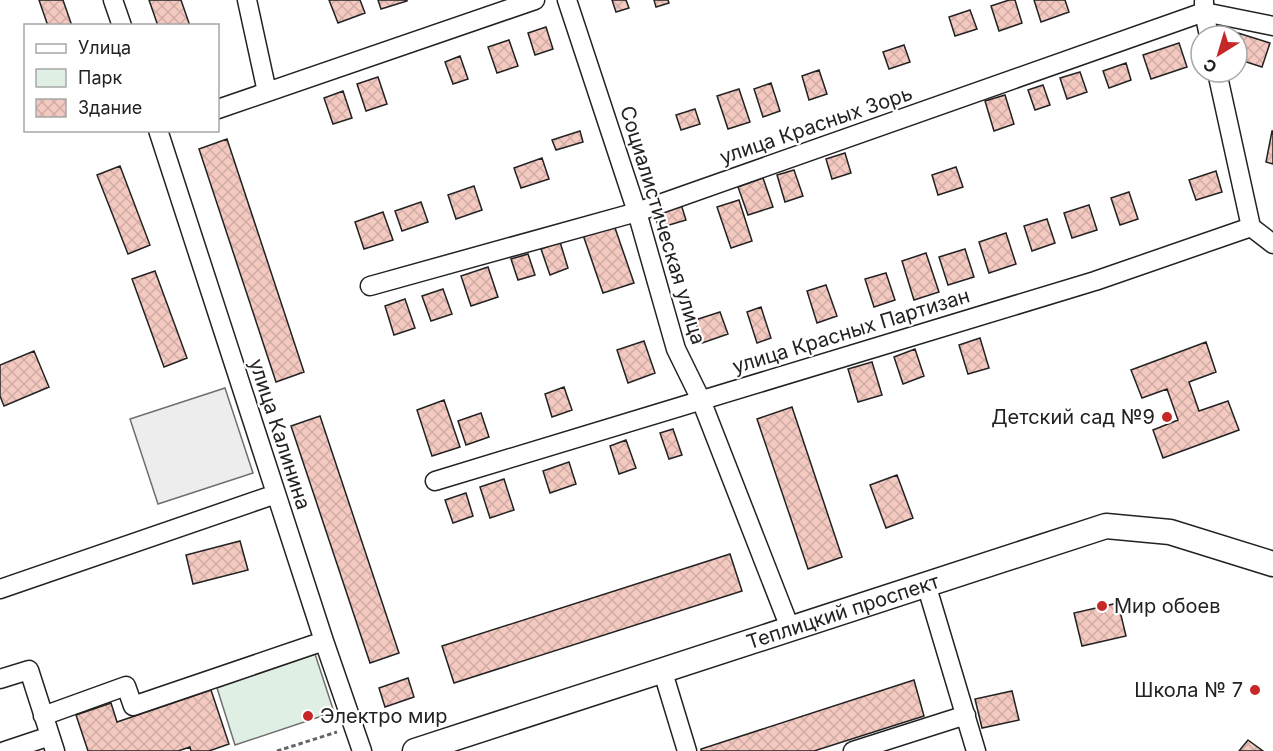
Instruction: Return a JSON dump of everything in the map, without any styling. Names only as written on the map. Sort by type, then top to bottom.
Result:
[{"type":"main road","name":"Теплицкий проспект","points":[[415,751],[1106,526],[1170,532],[1273,564]]},
{"type":"street","points":[[113,0],[121,24]]},
{"type":"street","points":[[247,0],[267,92]]},
{"type":"street","points":[[219,109],[536,0]]},
{"type":"street","name":"Социалистическая улица","points":[[567,0],[637,212],[676,349],[701,400],[790,628]]},
{"type":"street","points":[[1207,24],[1204,6],[1273,26]]},
{"type":"street","name":"улица Красных Зорь","points":[[370,286],[637,212],[1204,6]]},
{"type":"street","points":[[1220,84],[1251,227],[1273,244]]},
{"type":"street","name":"улица Калинина","points":[[159,132],[362,751]]},
{"type":"street","name":"улица Красных Партизан","points":[[435,481],[1095,281],[1251,227]]},
{"type":"street","points":[[0,589],[276,494]]},
{"type":"street","points":[[926,585],[976,751]]},
{"type":"street","points":[[43,716],[126,686],[133,706],[324,641]]},
{"type":"street","points":[[662,669],[687,751]]},
{"type":"street","points":[[0,679],[29,670],[53,744],[5,751]]},
{"type":"street","points":[[853,751],[966,715]]},
{"type":"path","points":[[277,751],[353,727]]},
{"type":"green space","points":[[315,654],[334,712],[235,745],[217,688]]},
{"type":"shaded area","points":[[225,388],[253,473],[158,504],[130,419]]},
{"type":"building","points":[[39,0],[63,0],[71,24],[47,24]]},
{"type":"building","points":[[149,0],[181,0],[189,24],[157,24]]},
{"type":"building","points":[[329,0],[360,0],[365,13],[338,23]]},
{"type":"building","points":[[378,0],[407,0],[407,1],[381,9]]},
{"type":"building","points":[[612,0],[626,0],[629,8],[616,12]]},
{"type":"building","points":[[654,0],[668,0],[669,3],[656,7]]},
{"type":"building","points":[[1015,0],[1022,23],[999,31],[991,6]]},
{"type":"building","points":[[1034,0],[1065,0],[1069,12],[1041,22]]},
{"type":"building","points":[[970,10],[977,29],[955,36],[949,17]]},
{"type":"building","points":[[546,27],[553,49],[535,55],[528,33]]},
{"type":"building","points":[[1249,36],[1270,43],[1262,67],[1249,63]]},
{"type":"building","points":[[509,40],[518,66],[497,73],[488,47]]},
{"type":"building","points":[[1179,43],[1187,67],[1151,79],[1143,55]]},
{"type":"building","points":[[904,45],[910,62],[889,69],[883,52]]},
{"type":"building","points":[[460,56],[468,79],[453,84],[445,62]]},
{"type":"building","points":[[1126,63],[1131,80],[1109,88],[1103,71]]},
{"type":"building","points":[[819,70],[827,94],[809,100],[802,76]]},
{"type":"building","points":[[1080,72],[1087,92],[1067,99],[1060,78]]},
{"type":"building","points":[[378,77],[387,104],[366,111],[357,84]]},
{"type":"building","points":[[771,83],[780,111],[763,117],[754,89]]},
{"type":"building","points":[[1043,85],[1050,105],[1035,110],[1028,90]]},
{"type":"building","points":[[739,89],[750,122],[728,129],[717,96]]},
{"type":"building","points":[[343,91],[352,118],[333,124],[324,98]]},
{"type":"building","points":[[1005,95],[1014,124],[994,131],[985,101]]},
{"type":"building","points":[[695,109],[700,124],[681,130],[676,115]]},
{"type":"building","points":[[580,131],[583,142],[556,150],[552,140]]},
{"type":"building","points":[[1273,131],[1273,164],[1266,162]]},
{"type":"building","points":[[227,139],[304,372],[276,382],[199,149]]},
{"type":"building","points":[[845,153],[851,173],[832,179],[826,159]]},
{"type":"building","points":[[542,158],[549,179],[521,188],[514,168]]},
{"type":"building","points":[[120,166],[150,245],[128,254],[97,175]]},
{"type":"building","points":[[956,167],[963,187],[938,195],[932,175]]},
{"type":"building","points":[[794,170],[803,196],[785,202],[777,175]]},
{"type":"building","points":[[1216,171],[1222,192],[1196,200],[1189,180]]},
{"type":"building","points":[[763,178],[773,207],[748,215],[738,187]]},
{"type":"building","points":[[474,186],[482,210],[456,219],[448,195]]},
{"type":"building","points":[[1129,192],[1138,219],[1120,225],[1111,198]]},
{"type":"building","points":[[739,200],[752,241],[731,248],[717,207]]},
{"type":"building","points":[[680,201],[686,220],[659,228],[653,210]]},
{"type":"building","points":[[421,202],[428,222],[402,231],[395,211]]},
{"type":"building","points":[[1089,205],[1097,230],[1072,238],[1064,213]]},
{"type":"building","points":[[383,212],[393,240],[364,249],[355,222]]},
{"type":"building","points":[[1047,219],[1055,243],[1032,251],[1024,226]]},
{"type":"building","points":[[613,222],[634,283],[603,293],[582,232]]},
{"type":"building","points":[[1006,233],[1016,264],[989,273],[979,242]]},
{"type":"building","points":[[560,242],[568,268],[550,275],[541,249]]},
{"type":"building","points":[[965,249],[974,277],[948,285],[939,257]]},
{"type":"building","points":[[926,253],[939,292],[914,300],[902,261]]},
{"type":"building","points":[[528,254],[535,275],[518,280],[511,259]]},
{"type":"building","points":[[488,267],[498,297],[471,306],[461,276]]},
{"type":"building","points":[[155,271],[187,358],[164,367],[132,279]]},
{"type":"building","points":[[886,273],[895,300],[874,307],[865,279]]},
{"type":"building","points":[[826,285],[837,316],[817,323],[807,291]]},
{"type":"building","points":[[443,289],[452,314],[431,321],[422,296]]},
{"type":"building","points":[[405,299],[415,328],[394,335],[385,306]]},
{"type":"building","points":[[761,307],[771,338],[757,343],[747,312]]},
{"type":"building","points":[[720,312],[728,334],[702,343],[695,320]]},
{"type":"building","points":[[980,338],[989,368],[968,374],[959,345]]},
{"type":"building","points":[[644,341],[655,373],[628,383],[617,350]]},
{"type":"building","points":[[1206,342],[1216,372],[1189,382],[1199,411],[1228,401],[1239,430],[1163,458],[1153,430],[1178,420],[1167,389],[1142,398],[1131,370]]},
{"type":"building","points":[[915,349],[924,376],[903,384],[894,357]]},
{"type":"building","points":[[34,351],[49,387],[4,406],[0,396],[0,365]]},
{"type":"building","points":[[872,362],[882,395],[858,402],[848,369]]},
{"type":"building","points":[[564,387],[572,410],[552,417],[545,394]]},
{"type":"building","points":[[444,400],[460,447],[432,456],[417,410]]},
{"type":"building","points":[[792,407],[842,557],[808,569],[757,419]]},
{"type":"building","points":[[481,413],[489,437],[466,445],[458,421]]},
{"type":"building","points":[[320,416],[399,653],[370,663],[291,426]]},
{"type":"building","points":[[673,429],[682,455],[669,459],[660,433]]},
{"type":"building","points":[[626,440],[636,468],[619,474],[610,446]]},
{"type":"building","points":[[569,462],[576,484],[550,493],[543,471]]},
{"type":"building","points":[[897,475],[913,518],[886,528],[870,485]]},
{"type":"building","points":[[504,479],[514,510],[490,518],[480,487]]},
{"type":"building","points":[[466,493],[473,516],[453,523],[445,500]]},
{"type":"building","points":[[240,541],[248,570],[193,584],[186,555]]},
{"type":"building","points":[[730,554],[742,591],[454,683],[442,646]]},
{"type":"building","points":[[1118,603],[1126,636],[1082,646],[1074,613]]},
{"type":"building","points":[[408,678],[414,697],[385,707],[379,688]]},
{"type":"building","points":[[914,680],[924,716],[814,751],[701,751],[701,749]]},
{"type":"building","points":[[211,690],[229,744],[209,751],[191,751],[190,747],[178,751],[88,751],[76,715],[111,703],[117,722]]},
{"type":"building","points":[[1012,691],[1019,720],[982,728],[975,699]]},
{"type":"building","points":[[1248,740],[1263,751],[1239,751]]},
{"type":"place","name":"Детский сад №9","points":[[1167,417]]},
{"type":"place","name":"Мир обоев","points":[[1102,606]]},
{"type":"place","name":"Школа № 7","points":[[1255,690]]},
{"type":"place","name":"Электро мир","points":[[308,716]]}]
